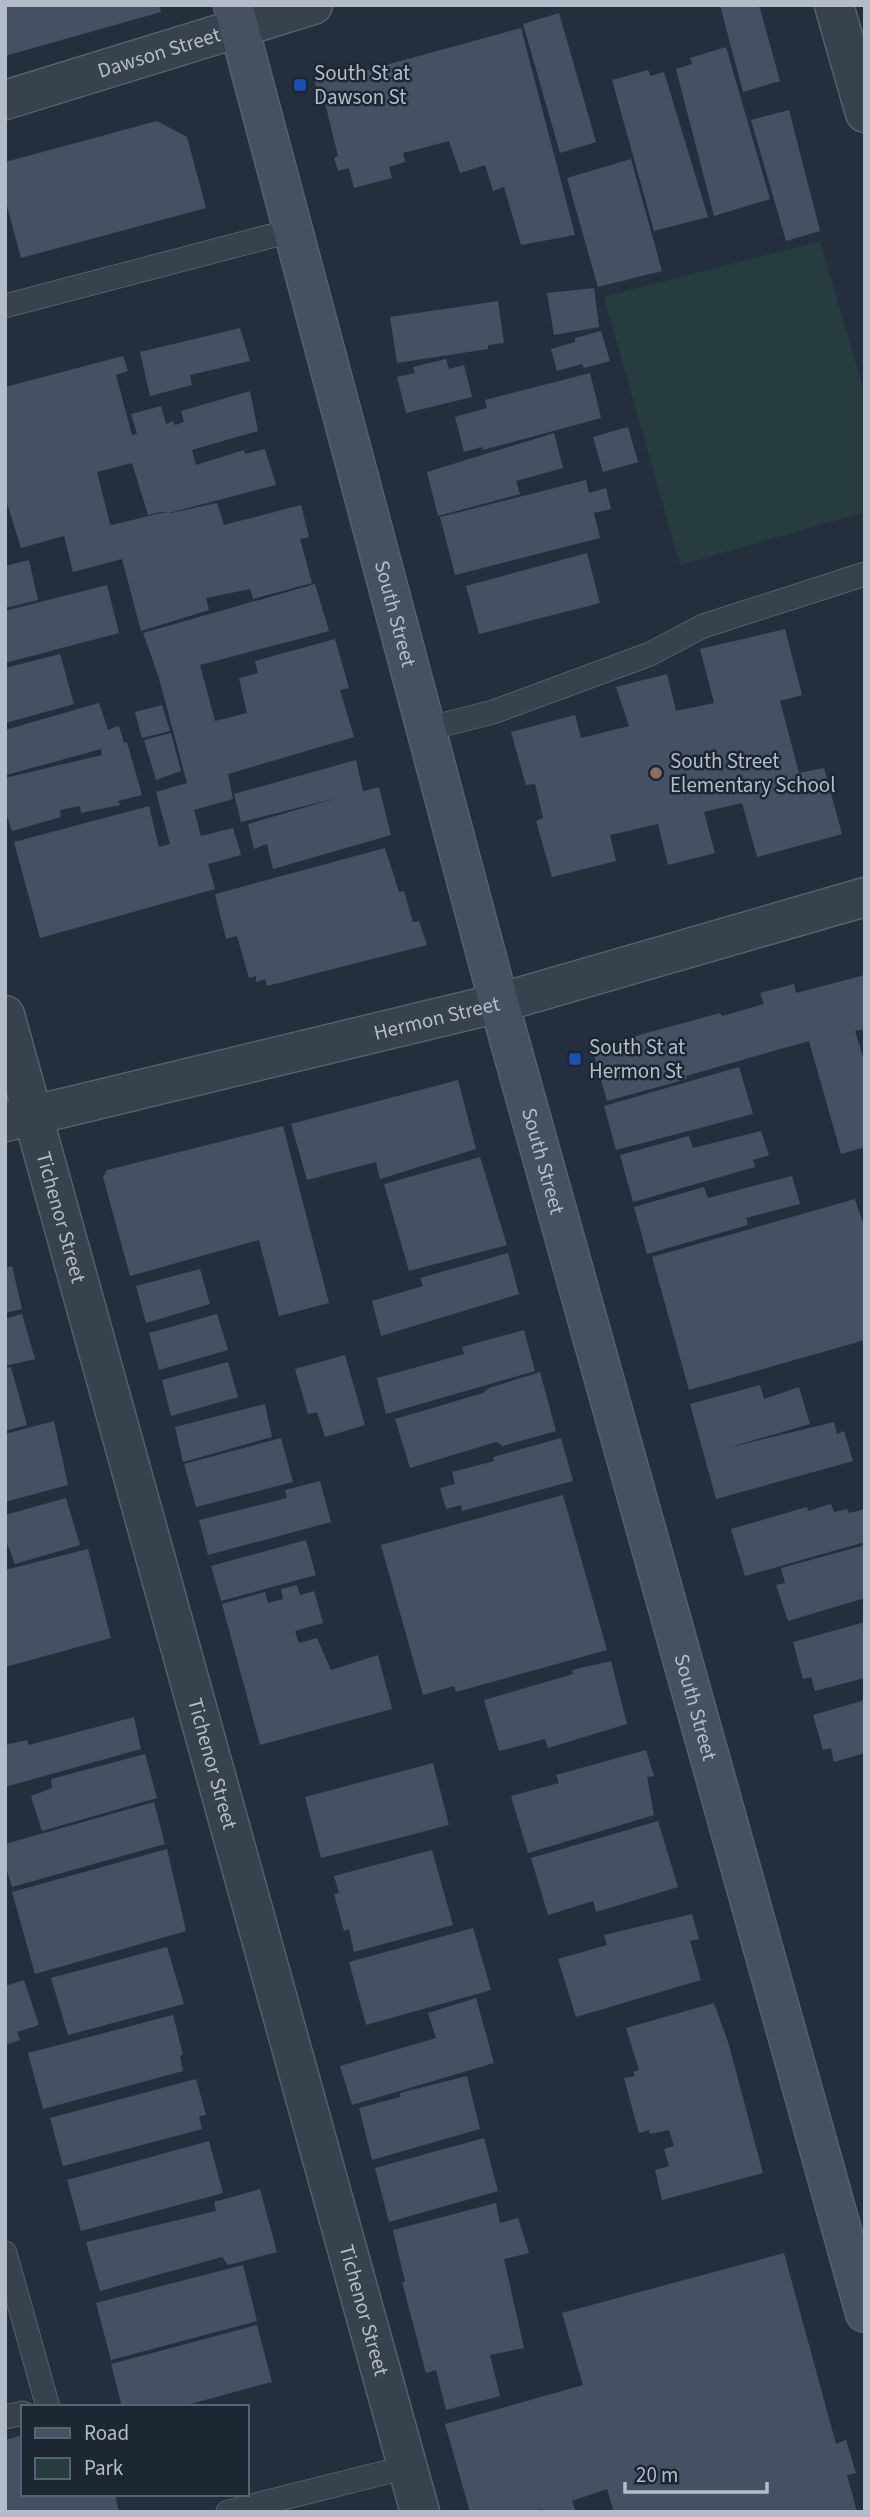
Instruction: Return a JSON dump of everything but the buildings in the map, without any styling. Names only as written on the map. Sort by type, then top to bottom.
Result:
[{"type":"main road","name":"South Street","points":[[236,17],[499,1003],[865,2313]]},
{"type":"street","name":"Dawson Street","points":[[5,100],[236,17],[313,5]]},
{"type":"street","points":[[834,5],[865,113]]},
{"type":"street","name":"Hermon Street","points":[[19,1119],[499,1003],[865,897]]},
{"type":"street","name":"Tichenor Street","points":[[5,1015],[19,1119],[420,2512]]},
{"type":"lane","points":[[5,306],[294,230]]},
{"type":"lane","points":[[426,729],[493,712],[650,654],[703,626],[865,574]]},
{"type":"lane","points":[[5,2253],[47,2405]]},
{"type":"lane","points":[[226,2512],[407,2467]]},
{"type":"green space","points":[[820,241],[865,394],[865,512],[680,565],[604,297]]},
{"type":"place","name":"South St at Dawson St","points":[[300,85]]},
{"type":"place","name":"South Street Elementary School","points":[[656,773]]},
{"type":"place","name":"South St at Hermon St","points":[[575,1059]]}]
